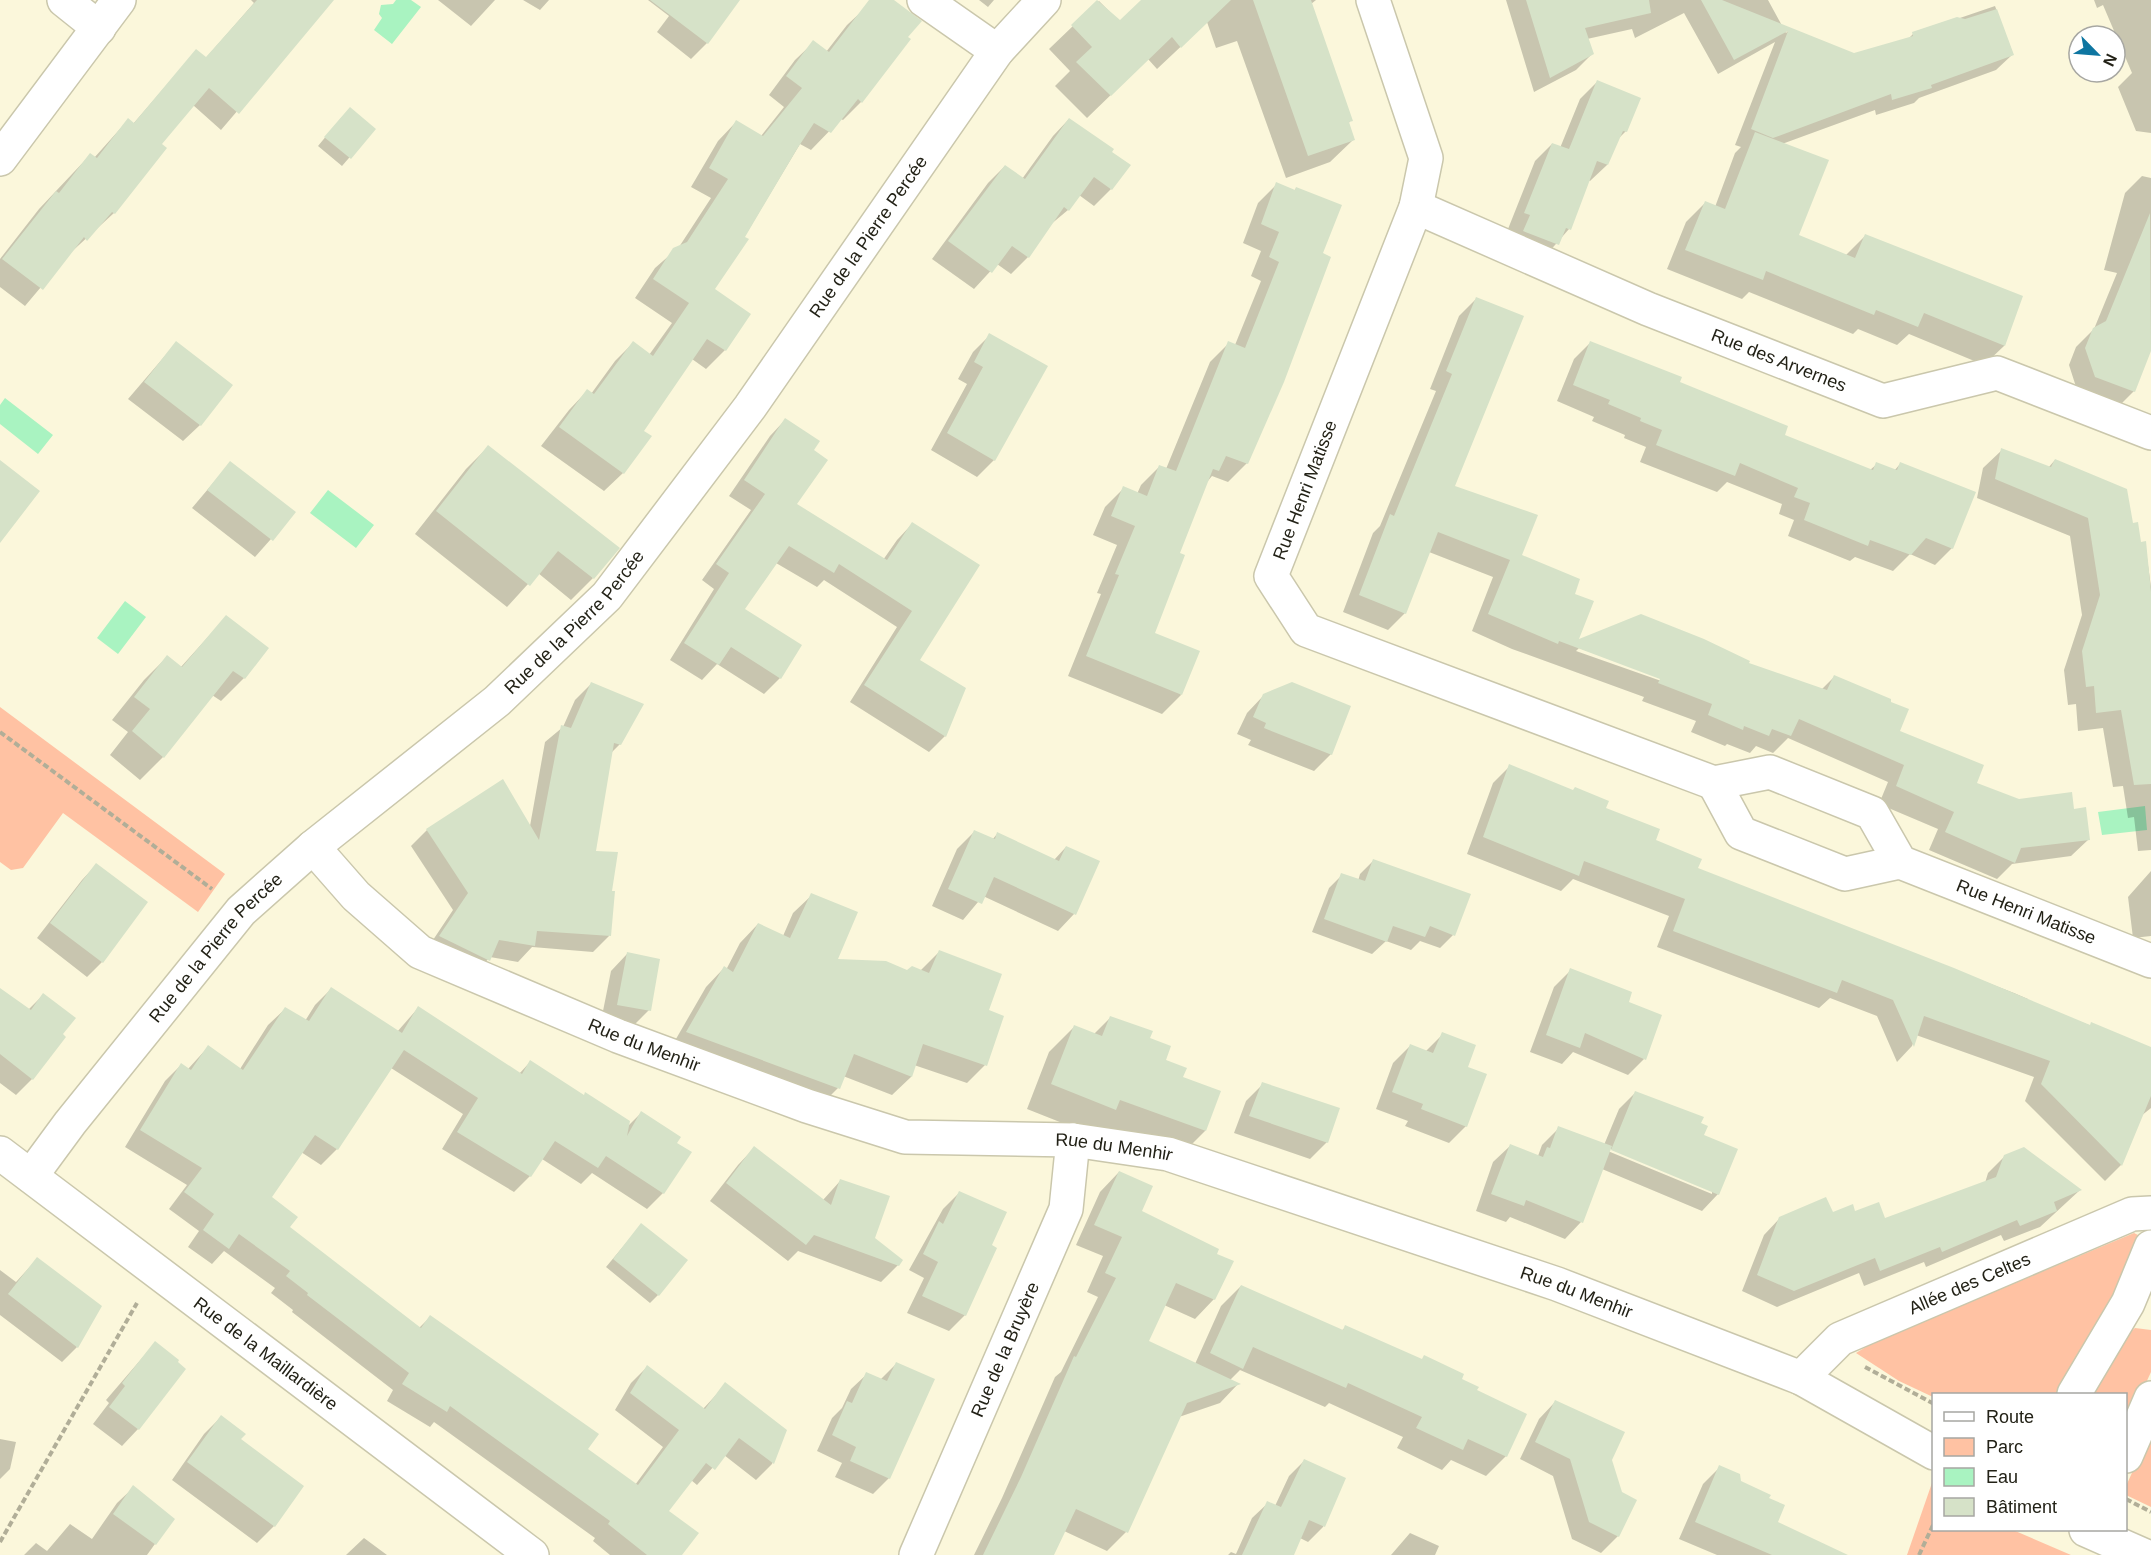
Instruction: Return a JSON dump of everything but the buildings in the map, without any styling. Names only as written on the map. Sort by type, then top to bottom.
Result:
[{"type":"street","points":[[64,0],[99,28]]},
{"type":"street","points":[[0,159],[119,0]]},
{"type":"street","points":[[924,0],[997,51]]},
{"type":"street","name":"Rue de la Pierre Percée","points":[[31,1176],[70,1123],[241,911],[313,847],[497,701],[607,596],[750,407],[997,51],[1044,0]]},
{"type":"street","name":"Rue Henri Matisse","points":[[1373,0],[1426,158],[1416,207],[1271,576],[1306,630],[1714,783]]},
{"type":"street","name":"Rue des Arvernes","points":[[1416,207],[1648,309],[1883,401],[1997,373],[2151,433]]},
{"type":"street","points":[[1770,772],[1872,813],[1900,862],[1845,874],[1741,833],[1714,783],[1770,772]]},
{"type":"street","name":"Rue du Menhir","points":[[313,847],[356,896],[420,952],[618,1036],[807,1106],[905,1137],[1073,1140],[1168,1154],[1557,1284],[1802,1378],[1932,1452]]},
{"type":"street","name":"Rue Henri Matisse","points":[[1900,862],[2151,961]]},
{"type":"street","name":"Rue de la Bruyère","points":[[916,1555],[1066,1209],[1073,1140]]},
{"type":"street","name":"Rue de la Maillardière","points":[[0,1153],[157,1269],[532,1555]]},
{"type":"street","name":"Allée des Celtes","points":[[1802,1378],[1840,1339],[2132,1214],[2151,1213]]},
{"type":"street","points":[[2076,1393],[2140,1307],[2151,1247]]},
{"type":"street","points":[[2127,1454],[2151,1398]]},
{"type":"street","points":[[2093,1531],[2143,1555]]},
{"type":"path","points":[[0,732],[241,911]]},
{"type":"path","points":[[0,1542],[157,1269]]},
{"type":"path","points":[[1830,1350],[1932,1403]]},
{"type":"path","points":[[2127,1500],[2151,1512]]},
{"type":"path","points":[[1920,1555],[1932,1528]]},
{"type":"green space","points":[[0,707],[225,874],[198,912],[63,813],[23,868],[11,870],[0,862]]},
{"type":"green space","points":[[2134,1233],[2144,1238],[2065,1393],[1932,1393],[1932,1397],[1899,1381],[1856,1353],[1874,1342]]},
{"type":"green space","points":[[2135,1328],[2151,1330],[2151,1372],[2127,1424],[2127,1393],[2095,1393],[2124,1337]]},
{"type":"green space","points":[[2151,1431],[2151,1507],[2127,1495],[2127,1484]]},
{"type":"green space","points":[[1932,1483],[1932,1531],[2015,1531],[2071,1555],[1907,1555]]},
{"type":"water","points":[[396,0],[411,0],[421,7],[392,44],[374,30],[382,18],[379,14],[381,5],[393,4]]},
{"type":"water","points":[[5,398],[53,435],[38,454],[0,424],[0,405]]},
{"type":"water","points":[[328,490],[374,525],[356,548],[310,513]]},
{"type":"water","points":[[125,601],[146,617],[118,654],[97,638]]},
{"type":"water","points":[[2145,806],[2147,830],[2102,835],[2098,812]]}]
